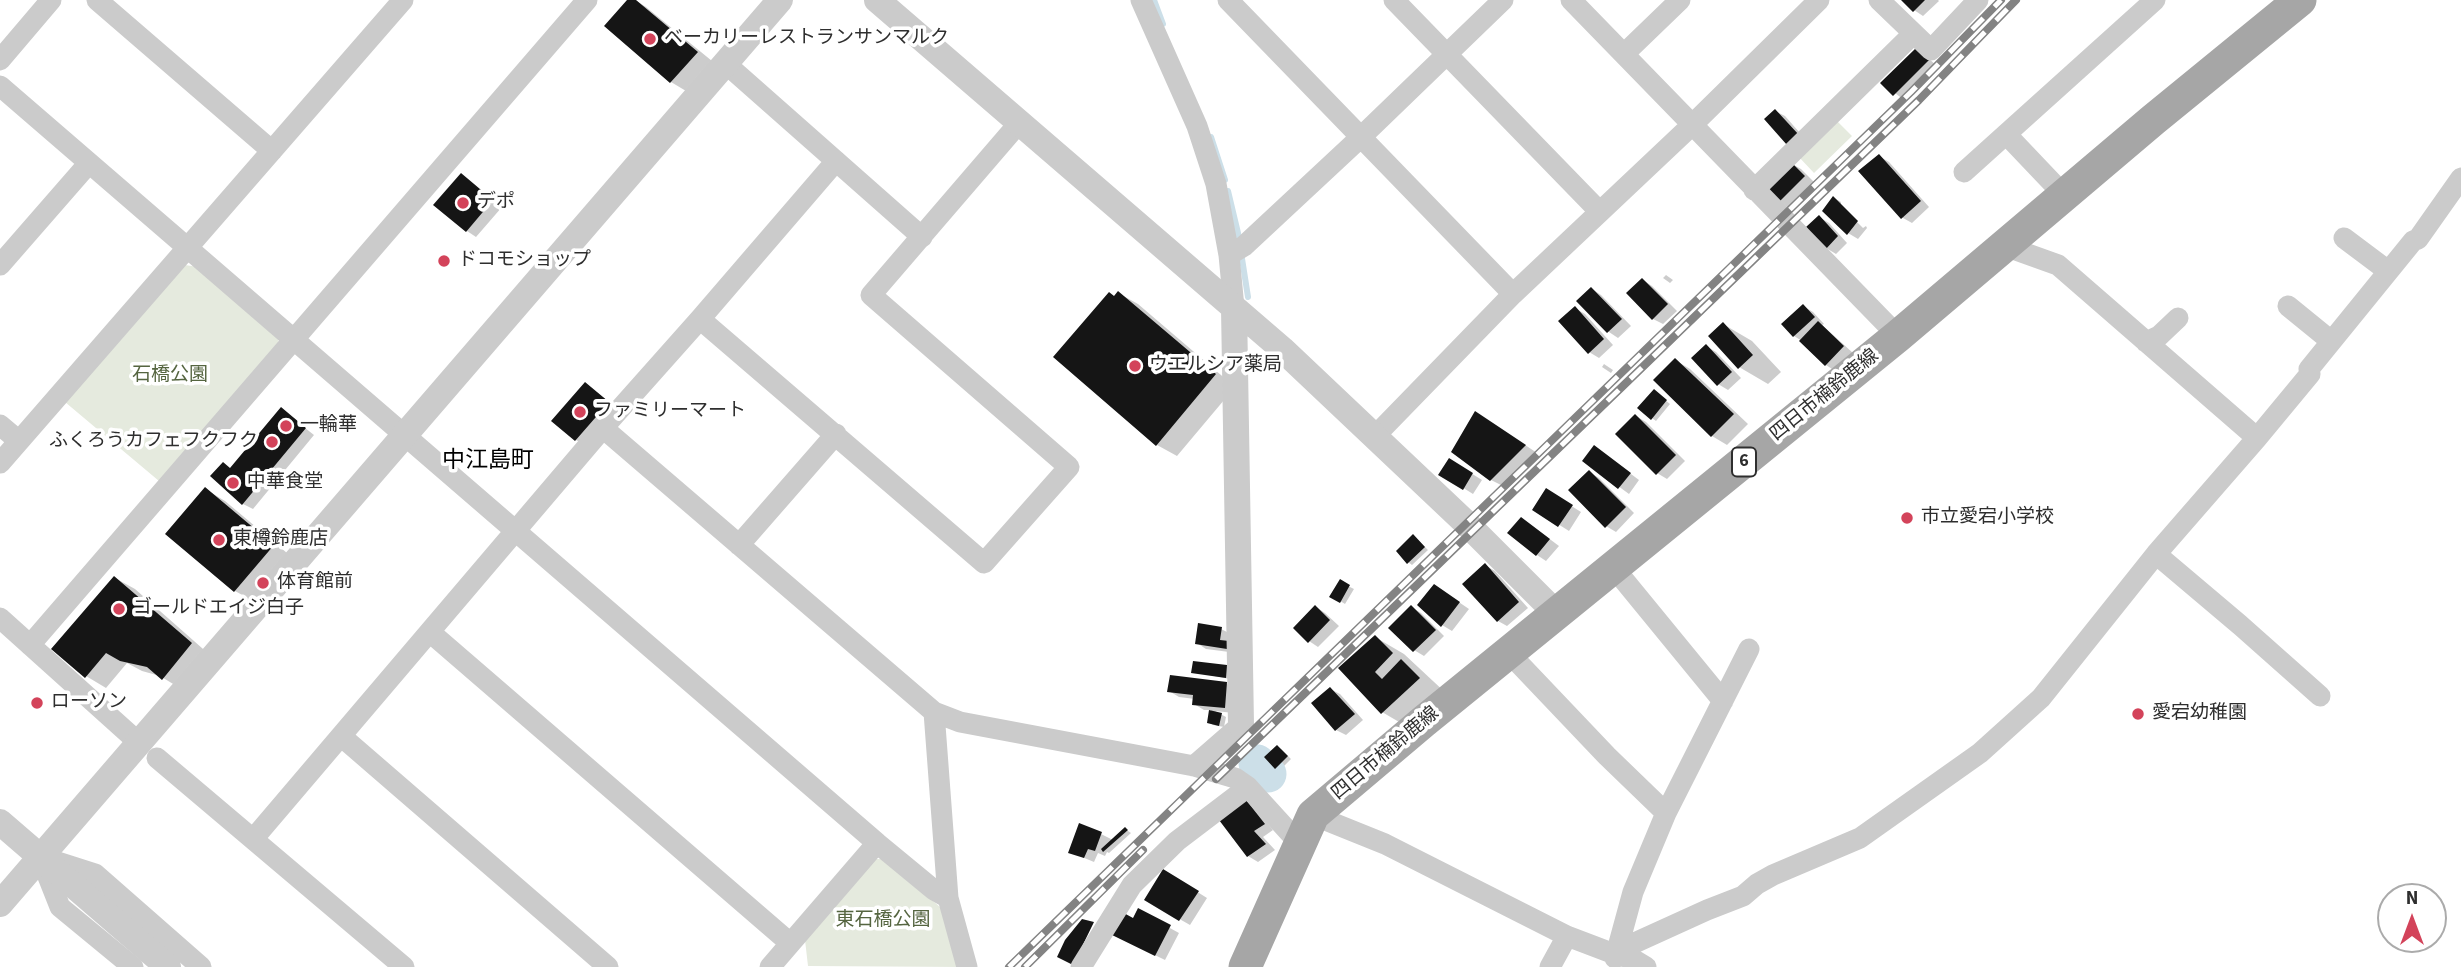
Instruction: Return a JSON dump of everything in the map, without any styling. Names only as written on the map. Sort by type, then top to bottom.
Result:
[{"type":"main road","name":"四日市楠鈴鹿線","points":[[1245,967],[1306,829],[1509,653],[1898,336],[2300,0]]},
{"type":"street","points":[[0,60],[51,0]]},
{"type":"street","points":[[97,0],[272,151]]},
{"type":"street","points":[[0,463],[403,0]]},
{"type":"street","points":[[30,645],[587,0]]},
{"type":"street","points":[[0,904],[41,857],[148,750],[405,434],[780,0]]},
{"type":"street","points":[[877,0],[1282,349],[1557,614]]},
{"type":"street","points":[[1228,0],[1513,294]]},
{"type":"street","points":[[1394,0],[1600,212]]},
{"type":"street","points":[[1236,250],[1362,137],[1503,0]]},
{"type":"street","points":[[1571,0],[1898,336]]},
{"type":"street","points":[[1623,54],[1680,0]]},
{"type":"street","points":[[1375,436],[1513,294],[1692,125],[1819,0]]},
{"type":"street","points":[[1880,0],[1931,50],[1978,0]]},
{"type":"street","points":[[1964,172],[2155,0]]},
{"type":"street","points":[[1146,3],[1197,125],[1236,250],[1234,307],[1241,725],[1195,766]]},
{"type":"street","points":[[1754,190],[1913,34]]},
{"type":"street","points":[[726,63],[922,237]]},
{"type":"street","points":[[0,86],[877,843],[934,890],[948,898]]},
{"type":"street","points":[[700,319],[984,563],[1069,467],[871,295],[1019,123]]},
{"type":"street","points":[[2006,134],[2064,195]]},
{"type":"street","points":[[254,838],[603,428],[836,160]]},
{"type":"street","points":[[0,265],[89,163]]},
{"type":"street","points":[[1614,961],[1630,945],[1743,896],[1773,875],[1860,838],[1980,752],[2041,698],[2156,554],[2310,374],[2309,369],[2413,241],[2418,239],[2461,178]]},
{"type":"street","points":[[2344,238],[2388,271]]},
{"type":"street","points":[[2006,246],[2058,265],[2257,438]]},
{"type":"street","points":[[2288,306],[2331,341]]},
{"type":"street","points":[[2146,342],[2159,336],[2178,318]]},
{"type":"street","points":[[0,425],[19,441]]},
{"type":"street","points":[[603,428],[934,712],[960,722],[1195,766],[1235,778],[1306,829],[1385,844],[1614,961],[1631,958],[1646,967]]},
{"type":"street","points":[[739,545],[836,434]]},
{"type":"street","points":[[2156,554],[2320,696]]},
{"type":"street","points":[[1614,568],[1723,701]]},
{"type":"street","points":[[0,618],[248,837],[254,838],[404,967]]},
{"type":"street","points":[[431,633],[790,943]]},
{"type":"street","points":[[1614,961],[1633,892],[1666,813],[1749,649]]},
{"type":"street","points":[[1509,653],[1607,756],[1666,813]]},
{"type":"street","points":[[934,712],[948,898],[967,967]]},
{"type":"street","points":[[341,736],[608,967]]},
{"type":"street","points":[[1081,967],[1132,886],[1177,841],[1248,786]]},
{"type":"street","points":[[0,822],[168,967]]},
{"type":"street","points":[[770,967],[877,843]]},
{"type":"street","points":[[41,857],[60,907],[133,967]]},
{"type":"street","points":[[41,857],[94,874],[201,967]]},
{"type":"street","points":[[1550,967],[1567,936]]},
{"type":"green space","points":[[1837,121],[1852,136],[1814,173],[1798,156]]},
{"type":"green space","name":"石橋公園","points":[[185,265],[198,267],[279,336],[278,345],[159,481],[65,402]]},
{"type":"green space","name":"東石橋公園","points":[[874,859],[884,859],[947,913],[962,967],[808,966],[805,940]]},
{"type":"building","name":"ベーカリーレストランサンマルク","points":[[627,0],[636,0],[698,52],[670,83],[604,26]]},
{"type":"building","points":[[1901,0],[1925,0],[1913,12]]},
{"type":"building","points":[[1916,48],[1929,60],[1893,96],[1880,83]]},
{"type":"building","points":[[1775,109],[1799,135],[1787,145],[1764,119]]},
{"type":"building","points":[[1879,154],[1921,201],[1901,219],[1858,171]]},
{"type":"building","points":[[1791,162],[1805,176],[1777,204],[1763,189]]},
{"type":"building","name":"デポ","points":[[461,173],[493,200],[466,232],[433,205]]},
{"type":"building","points":[[1833,196],[1858,221],[1847,235],[1822,211]]},
{"type":"building","points":[[1819,215],[1838,236],[1825,250],[1806,227]]},
{"type":"building","points":[[1642,278],[1668,304],[1652,320],[1626,293]]},
{"type":"building","points":[[1591,287],[1622,319],[1607,333],[1576,301]]},
{"type":"building","name":"ウエルシア薬局","points":[[1118,291],[1216,374],[1156,446],[1053,357],[1109,292],[1114,296]]},
{"type":"building","points":[[1803,304],[1815,317],[1793,337],[1781,324]]},
{"type":"building","points":[[1575,306],[1604,339],[1588,354],[1558,321]]},
{"type":"building","points":[[1818,321],[1844,346],[1825,366],[1799,341]]},
{"type":"building","points":[[1723,322],[1753,355],[1738,369],[1708,336]]},
{"type":"building","points":[[1706,344],[1732,372],[1717,386],[1691,358]]},
{"type":"building","points":[[1675,358],[1734,414],[1711,437],[1653,380]]},
{"type":"building","name":"ファミリーマート","points":[[585,382],[609,402],[575,441],[551,421]]},
{"type":"building","points":[[1654,389],[1667,400],[1651,420],[1637,408]]},
{"type":"building","points":[[281,407],[306,428],[242,505],[210,476],[223,462],[230,468]]},
{"type":"building","points":[[1475,411],[1526,445],[1490,481],[1451,452]]},
{"type":"building","points":[[1635,414],[1676,455],[1656,475],[1615,434]]},
{"type":"building","points":[[1594,445],[1631,473],[1618,489],[1582,461]]},
{"type":"building","points":[[1449,458],[1473,473],[1463,490],[1438,475]]},
{"type":"building","points":[[1589,470],[1626,507],[1605,528],[1568,490]]},
{"type":"building","name":"東樽鈴鹿店","points":[[205,487],[274,545],[234,592],[165,534]]},
{"type":"building","points":[[1546,488],[1573,505],[1558,527],[1532,510]]},
{"type":"building","points":[[1521,517],[1550,539],[1536,556],[1507,533]]},
{"type":"building","points":[[1413,534],[1425,547],[1407,564],[1396,551]]},
{"type":"building","points":[[1485,563],[1519,602],[1497,622],[1462,584]]},
{"type":"building","name":"ゴールドエイジ白子","points":[[114,576],[192,643],[162,680],[147,667],[120,661],[106,653],[85,678],[51,649]]},
{"type":"building","points":[[1340,579],[1350,585],[1340,603],[1329,597]]},
{"type":"building","points":[[1434,584],[1460,602],[1441,627],[1417,605]]},
{"type":"building","points":[[1315,605],[1330,620],[1308,643],[1293,628]]},
{"type":"building","points":[[1411,605],[1436,630],[1413,652],[1388,628]]},
{"type":"building","points":[[1198,623],[1222,627],[1220,640],[1229,641],[1227,649],[1195,644]]},
{"type":"building","points":[[1375,635],[1393,653],[1375,672],[1382,679],[1401,659],[1420,678],[1381,714],[1338,668]]},
{"type":"building","points":[[1193,661],[1227,665],[1226,678],[1191,673]]},
{"type":"building","points":[[1170,675],[1227,682],[1225,708],[1192,705],[1193,695],[1167,692]]},
{"type":"building","points":[[1330,687],[1355,714],[1335,731],[1311,703]]},
{"type":"building","points":[[1209,710],[1222,713],[1219,726],[1207,723]]},
{"type":"building","points":[[1277,745],[1288,756],[1275,769],[1264,757]]},
{"type":"building","points":[[1246,800],[1265,824],[1254,831],[1266,844],[1247,857],[1219,820]]},
{"type":"building","points":[[1079,823],[1102,832],[1095,851],[1088,849],[1084,858],[1068,853]]},
{"type":"building","points":[[1125,827],[1128,830],[1103,852],[1101,849]]},
{"type":"building","points":[[1163,869],[1199,891],[1179,921],[1144,900]]},
{"type":"building","points":[[1138,908],[1171,925],[1155,956],[1112,935],[1122,912],[1133,918]]},
{"type":"building","points":[[1082,919],[1094,922],[1073,965],[1057,957],[1065,940]]},
{"type":"waterway","points":[[1154,0],[1163,24]]},
{"type":"waterway","points":[[1211,137],[1225,180]]},
{"type":"waterway","points":[[1228,191],[1248,297]]},
{"type":"waterway","points":[[1257,763],[1259,770],[1268,774]]},
{"type":"railway","points":[[1009,967],[1911,92],[2001,0]]},
{"type":"railway","points":[[1216,779],[1919,100],[2016,0]]},
{"type":"railway","points":[[1025,967],[1143,850]]},
{"type":"place","name":"ベーカリーレストランサンマルク","points":[[650,39]]},
{"type":"place","name":"デポ","points":[[463,203]]},
{"type":"place","name":"ドコモショップ","points":[[444,261]]},
{"type":"place","name":"ウエルシア薬局","points":[[1135,366]]},
{"type":"place","name":"ファミリーマート","points":[[580,412]]},
{"type":"place","name":"一輪華","points":[[286,426]]},
{"type":"place","name":"ふくろうカフェフクフク","points":[[272,442]]},
{"type":"place","name":"中華食堂","points":[[233,483]]},
{"type":"place","name":"市立愛宕小学校","points":[[1907,518]]},
{"type":"place","name":"東樽鈴鹿店","points":[[219,540]]},
{"type":"place","name":"体育館前","points":[[263,583]]},
{"type":"place","name":"ゴールドエイジ白子","points":[[119,609]]},
{"type":"place","name":"ローソン","points":[[37,703]]},
{"type":"place","name":"愛宕幼稚園","points":[[2138,714]]},
{"type":"district","name":"中江島町","points":[[488,462]]}]
